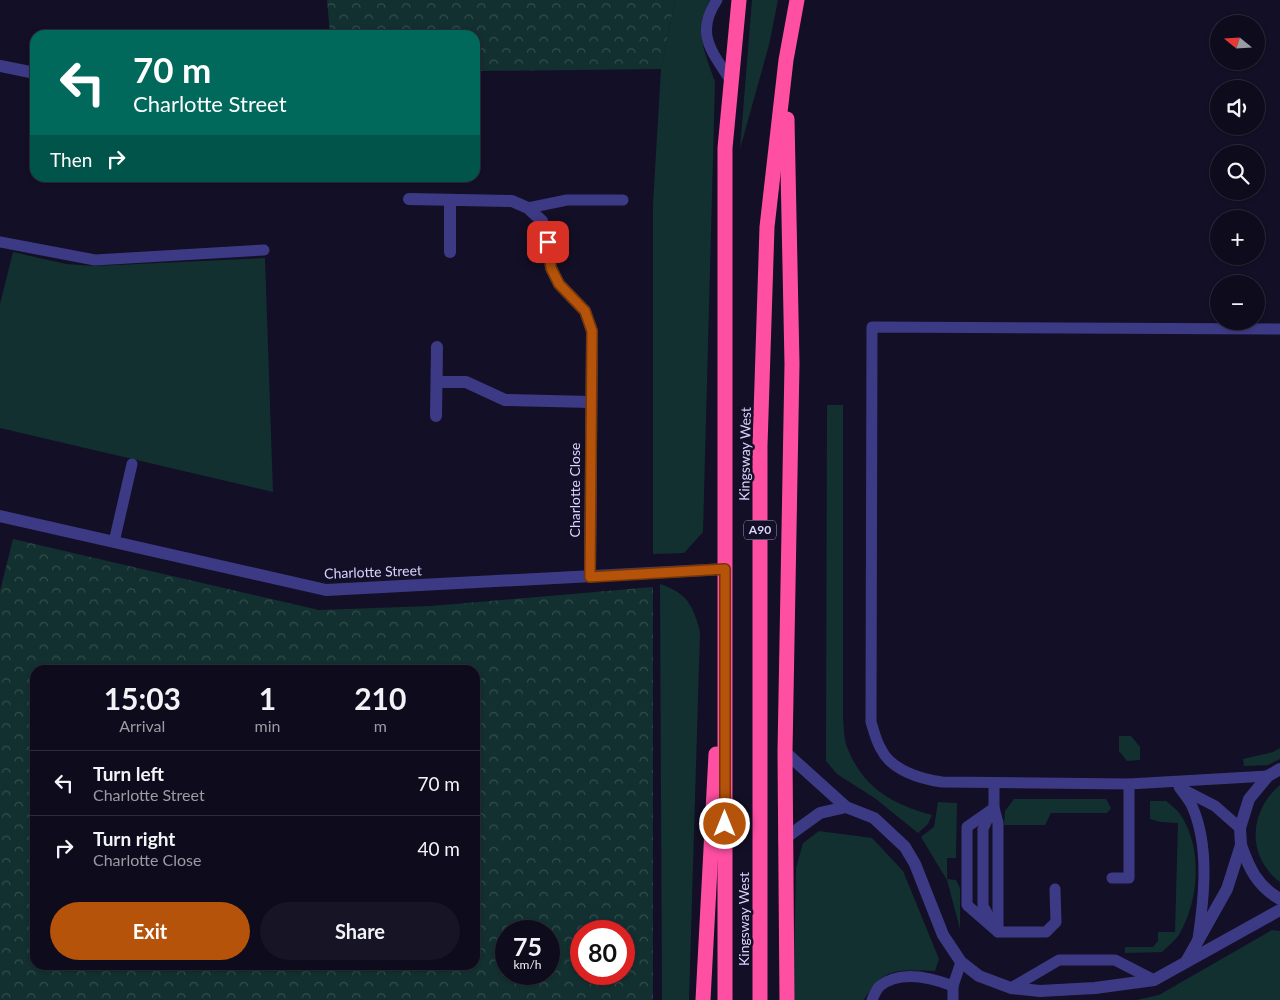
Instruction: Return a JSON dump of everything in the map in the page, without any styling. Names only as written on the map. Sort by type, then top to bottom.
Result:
[{"type":"highway","name":"Kingsway West","points":[[725,1000],[725,148],[739,0]]},
{"type":"highway","name":"Kingsway West","points":[[760,1000],[760,436],[767,227],[786,60],[797,0]]},
{"type":"highway","name":"A90","points":[[786,60],[792,364],[784,839],[787,1000]]},
{"type":"highway","name":"A90","points":[[703,1000],[725,569]]},
{"type":"street","points":[[0,66],[30,72]]},
{"type":"street","points":[[409,200],[512,201],[528,208]]},
{"type":"street","points":[[450,200],[450,252]]},
{"type":"street","name":"Charlotte Close","points":[[528,208],[542,221],[548,242],[551,268],[559,284],[585,311],[592,331],[590,577]]},
{"type":"street","points":[[436,416],[437,347]]},
{"type":"street","points":[[436,382],[466,382],[505,400],[591,402]]},
{"type":"street","name":"Charlotte Street","points":[[0,516],[326,590],[725,569]]},
{"type":"street","points":[[785,752],[846,807],[874,818],[905,847],[915,864],[943,935],[961,962],[979,976],[1011,988],[1040,996],[1154,980],[1280,910]]},
{"type":"street","points":[[1280,769],[1268,776],[1248,799],[1240,828],[1241,845],[1250,870],[1267,891],[1280,899]]},
{"type":"street","points":[[784,839],[820,813],[846,807]]},
{"type":"street","points":[[1185,964],[1227,889],[1241,845]]},
{"type":"lane","points":[[717,0],[709,12],[706,43],[731,81]]},
{"type":"lane","points":[[528,208],[568,200],[623,200]]},
{"type":"lane","points":[[0,242],[95,260],[264,250]]},
{"type":"lane","points":[[1268,776],[1129,784],[942,782],[926,780],[900,769],[881,750],[871,722],[872,327],[1280,329]]},
{"type":"lane","points":[[114,542],[132,464]]},
{"type":"lane","points":[[994,783],[994,808],[998,823],[998,932]]},
{"type":"lane","points":[[1166,783],[1179,787],[1215,806],[1240,828]]},
{"type":"lane","points":[[1112,878],[1129,878],[1129,784]]},
{"type":"lane","points":[[1179,787],[1192,806],[1200,836],[1205,890],[1197,944]]},
{"type":"lane","points":[[994,808],[967,827],[967,906],[998,932],[1046,932],[1056,922],[1055,889]]},
{"type":"lane","points":[[1011,988],[1059,960],[1114,960],[1154,980]]},
{"type":"lane","points":[[953,1000],[953,986],[961,962]]},
{"type":"lane","points":[[872,1000],[879,987],[896,978],[933,979],[953,986]]},
{"type":"green space","points":[[327,0],[675,0],[661,69],[480,71],[480,30],[330,30]]},
{"type":"green space","points":[[675,0],[710,0],[702,21],[701,31],[702,41],[715,82],[703,532],[684,553],[653,554],[653,204],[661,69]]},
{"type":"green space","points":[[752,0],[778,0],[769,45],[740,149]]},
{"type":"green space","points":[[13,252],[66,264],[94,266],[265,258],[273,492],[0,428],[0,304]]},
{"type":"green space","points":[[827,405],[843,405],[843,720],[845,741],[854,761],[870,784],[904,806],[932,815],[928,824],[918,833],[876,799],[837,774],[826,761]]},
{"type":"green space","points":[[13,539],[319,610],[431,606],[653,587],[653,1000],[0,1000],[0,591]]},
{"type":"green space","points":[[660,584],[677,591],[688,601],[695,614],[700,632],[689,1000],[662,1000]]},
{"type":"green space","points":[[1119,736],[1131,736],[1140,747],[1140,760],[1127,761],[1119,751]]},
{"type":"green space","points":[[1280,748],[1280,759],[1268,765],[1244,766],[1243,759],[1273,752]]},
{"type":"green space","points":[[1280,785],[1280,882],[1269,872],[1261,860],[1256,834],[1257,821],[1262,808]]},
{"type":"green space","points":[[1014,799],[1106,799],[1111,808],[1107,813],[1051,813],[1045,825],[1004,825],[1005,811]]},
{"type":"green space","points":[[1150,801],[1166,801],[1176,809],[1187,827],[1195,857],[1196,874],[1194,890],[1191,905],[1180,933],[1162,952],[1125,953],[1125,947],[1153,947],[1158,941],[1158,932],[1175,932],[1178,823],[1160,822],[1150,819]]},
{"type":"green space","points":[[938,802],[957,803],[956,858],[947,858],[947,879],[956,880],[960,888],[960,929],[947,880],[921,837],[934,827]]},
{"type":"green space","points":[[819,831],[872,838],[903,871],[939,959],[935,971],[902,971],[886,975],[864,1000],[793,1000],[796,868],[803,843]]},
{"type":"green space","points":[[1272,930],[1280,931],[1280,1000],[1136,1000],[1159,995]]},
{"type":"route","points":[[548,242],[551,268],[559,284],[585,311],[592,331],[590,577],[725,569],[725,824]]}]
